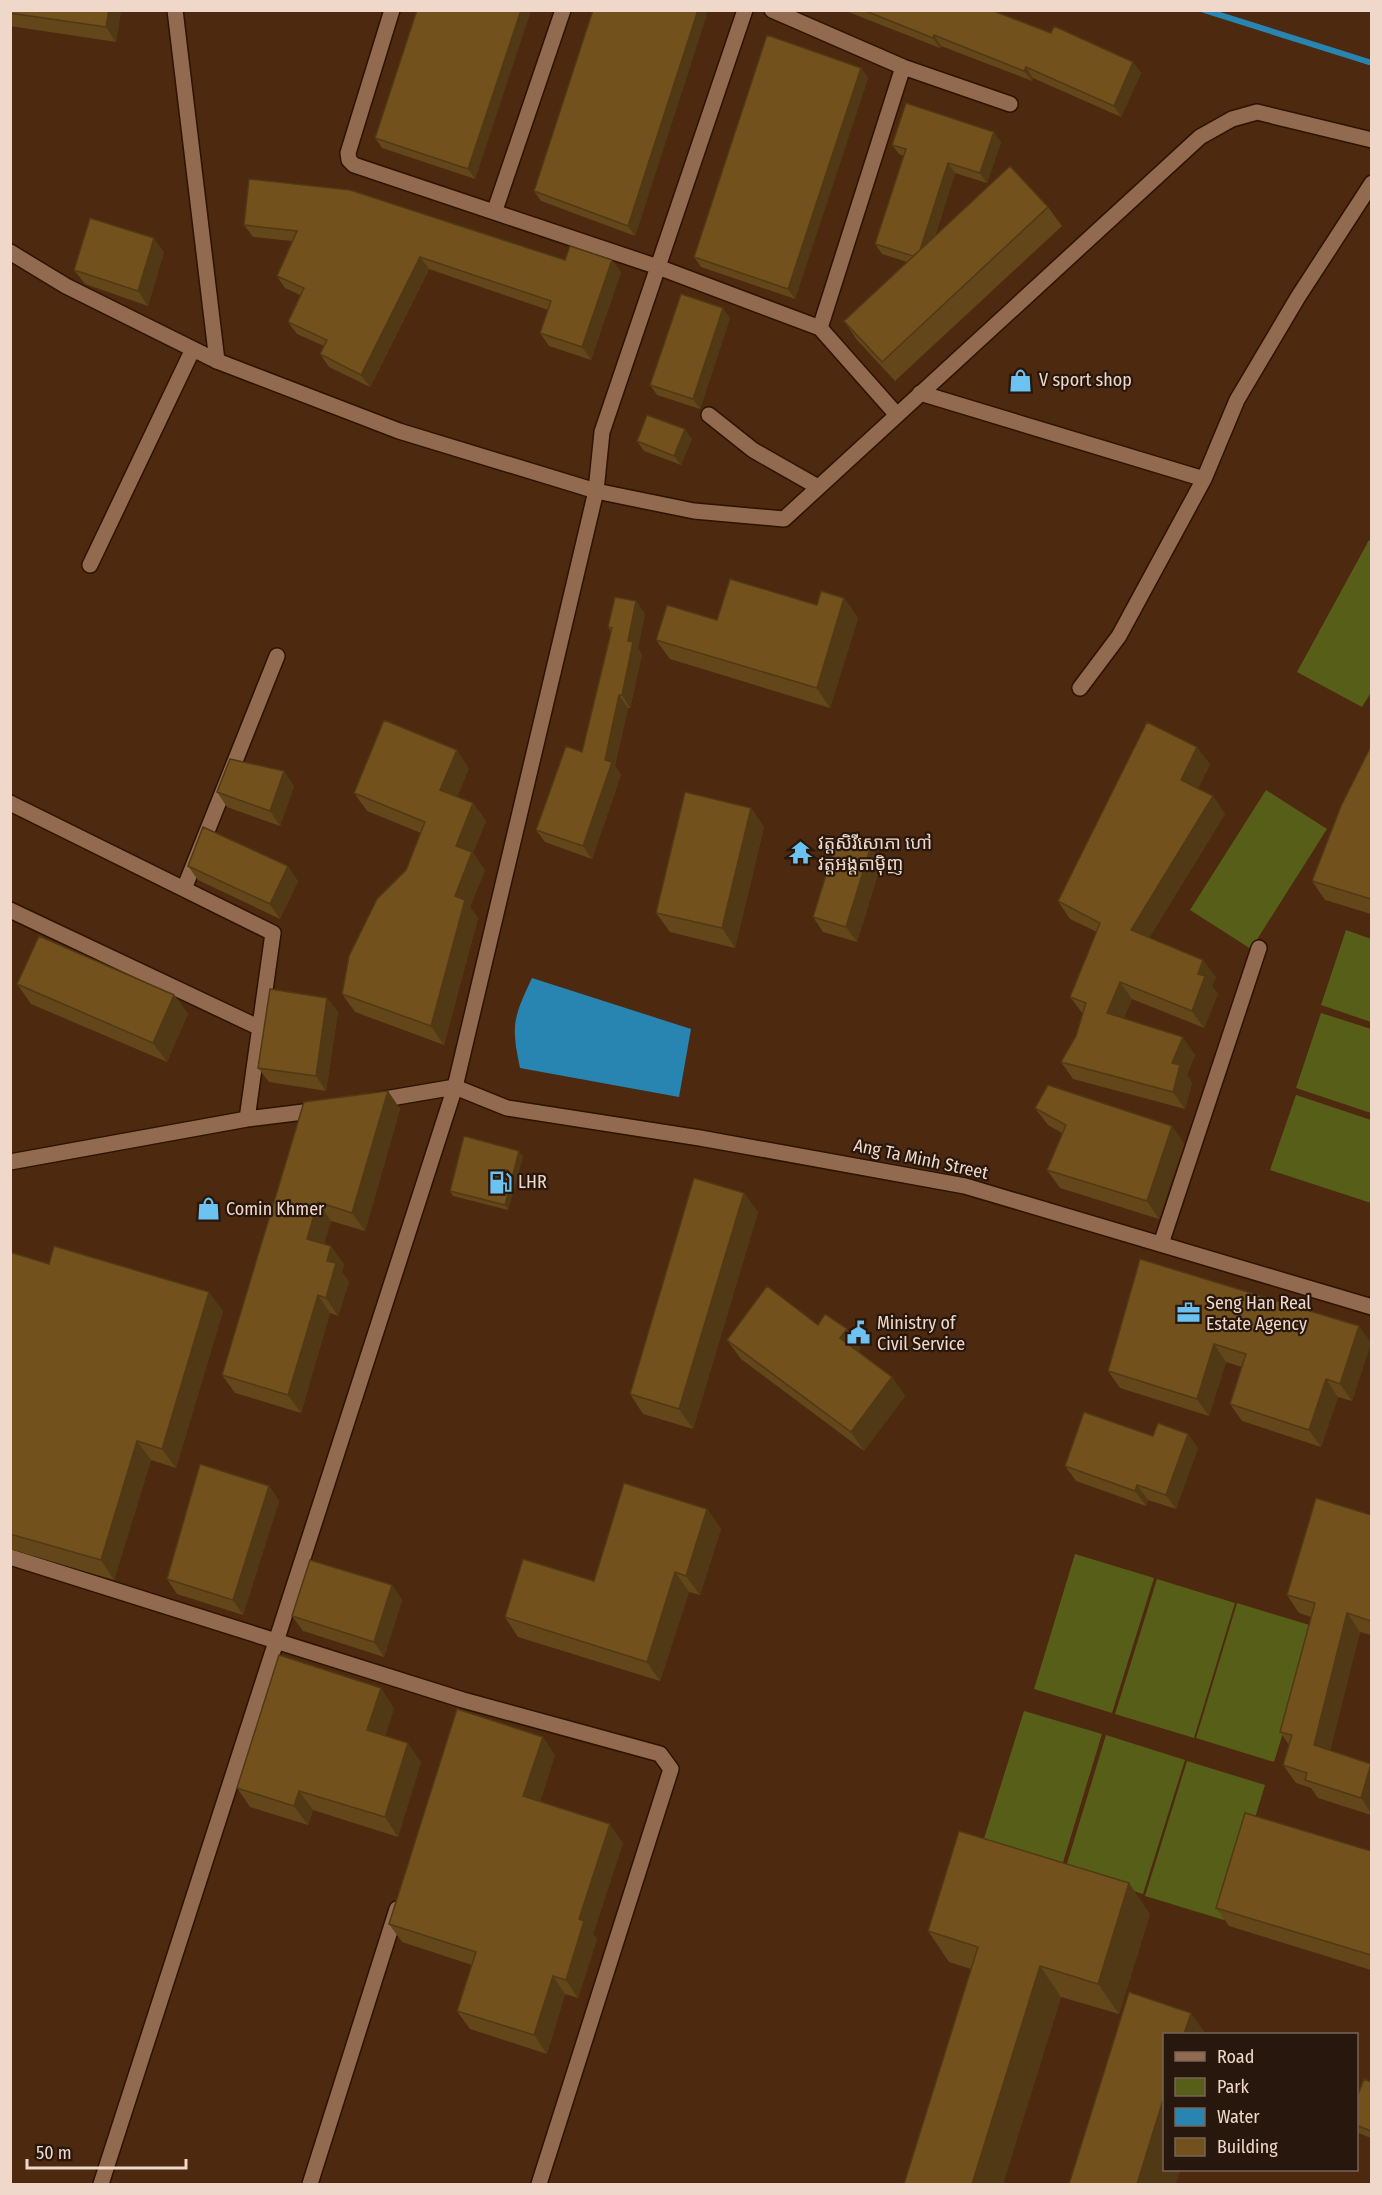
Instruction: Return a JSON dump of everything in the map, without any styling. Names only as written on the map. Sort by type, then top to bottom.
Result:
[{"type":"street","points":[[176,10],[217,361]]},
{"type":"street","points":[[392,10],[348,153],[349,160],[354,165],[495,210],[658,267],[820,328],[897,415]]},
{"type":"street","points":[[495,210],[563,10]]},
{"type":"street","points":[[101,2184],[455,1087],[596,491],[602,432],[745,10]]},
{"type":"street","points":[[772,10],[903,67],[1010,104]]},
{"type":"street","points":[[820,328],[903,67]]},
{"type":"street","points":[[10,252],[66,286],[192,351],[399,431],[596,491],[694,511],[784,519],[1208,132],[1232,119],[1257,112],[1371,140]]},
{"type":"street","points":[[1080,687],[1119,636],[1204,479],[1237,400],[1298,297],[1371,183]]},
{"type":"street","points":[[90,565],[192,351]]},
{"type":"street","points":[[920,393],[1204,479]]},
{"type":"street","points":[[709,415],[753,450],[818,487]]},
{"type":"street","points":[[184,889],[277,656]]},
{"type":"street","points":[[10,803],[273,933],[247,1119]]},
{"type":"street","points":[[10,910],[260,1028]]},
{"type":"street","points":[[1161,1244],[1259,948]]},
{"type":"street","points":[[355,1104],[455,1087]]},
{"type":"street","name":"Ang Ta Minh Street","points":[[455,1087],[507,1108],[722,1142],[965,1186],[1371,1307]]},
{"type":"street","points":[[10,1162],[247,1119],[333,1107]]},
{"type":"street","points":[[10,1557],[276,1641],[461,1705],[660,1754],[671,1769],[539,2184]]},
{"type":"street","points":[[310,2184],[403,1891]]},
{"type":"green space","points":[[1369,540],[1372,542],[1372,691],[1362,707],[1297,672]]},
{"type":"green space","points":[[1266,790],[1327,829],[1251,949],[1190,910]]},
{"type":"green space","points":[[1346,930],[1371,939],[1371,1022],[1321,1005]]},
{"type":"green space","points":[[1321,1013],[1371,1029],[1371,1113],[1296,1088]]},
{"type":"green space","points":[[1296,1095],[1371,1120],[1371,1203],[1270,1170]]},
{"type":"green space","points":[[1075,1554],[1154,1578],[1112,1713],[1034,1689]]},
{"type":"green space","points":[[1157,1579],[1235,1603],[1194,1738],[1115,1714]]},
{"type":"green space","points":[[1237,1603],[1316,1627],[1274,1762],[1196,1738]]},
{"type":"green space","points":[[1024,1711],[1102,1734],[1061,1869],[982,1845]]},
{"type":"green space","points":[[1106,1735],[1185,1760],[1143,1894],[1065,1870]]},
{"type":"green space","points":[[1187,1761],[1265,1785],[1224,1920],[1145,1896]]},
{"type":"water","points":[[532,978],[691,1029],[679,1097],[520,1068],[515,1041],[517,1013]]},
{"type":"building","points":[[10,10],[109,10],[106,27],[10,13]]},
{"type":"building","points":[[417,10],[521,10],[468,169],[375,138]]},
{"type":"building","points":[[593,10],[698,10],[628,226],[534,191]]},
{"type":"building","points":[[863,10],[991,10],[1051,33],[1054,26],[1133,62],[1114,106],[1026,67],[1024,71]]},
{"type":"building","points":[[767,35],[861,68],[788,289],[694,257]]},
{"type":"building","points":[[906,103],[994,132],[980,173],[948,163],[920,250],[913,256],[875,244],[906,149],[892,145]]},
{"type":"building","points":[[1010,166],[1048,207],[882,362],[844,321]]},
{"type":"building","points":[[249,179],[350,190],[565,260],[570,246],[612,260],[582,347],[540,333],[551,301],[420,257],[361,375],[320,354],[327,340],[288,322],[304,288],[277,276],[297,231],[244,225]]},
{"type":"building","points":[[90,218],[154,238],[138,291],[74,270]]},
{"type":"building","points":[[681,294],[723,308],[693,399],[650,385]]},
{"type":"building","points":[[647,415],[685,429],[674,456],[637,441]]},
{"type":"building","points":[[730,579],[817,605],[821,591],[844,598],[817,688],[656,640],[667,605],[717,620]]},
{"type":"building","points":[[615,597],[636,601],[628,641],[633,642],[605,760],[612,762],[583,846],[536,830],[566,746],[582,752],[612,628],[608,627]]},
{"type":"building","points":[[384,720],[457,750],[440,790],[473,803],[456,846],[472,852],[455,896],[465,900],[431,1026],[342,994],[349,956],[377,899],[406,870],[425,822],[354,793]]},
{"type":"building","points":[[1147,722],[1197,747],[1181,780],[1213,796],[1131,930],[1203,960],[1198,974],[1205,976],[1192,1011],[1120,982],[1107,1013],[1183,1037],[1172,1063],[1180,1065],[1173,1092],[1061,1062],[1076,1036],[1086,1003],[1070,997],[1100,923],[1058,901]]},
{"type":"building","points":[[1371,746],[1371,899],[1312,881],[1341,806]]},
{"type":"building","points":[[230,759],[284,771],[270,811],[217,792]]},
{"type":"building","points":[[685,792],[751,808],[722,928],[656,913]]},
{"type":"building","points":[[203,827],[288,866],[270,904],[188,866]]},
{"type":"building","points":[[838,836],[871,846],[846,927],[813,917]]},
{"type":"building","points":[[39,936],[174,995],[153,1043],[17,984]]},
{"type":"building","points":[[270,989],[327,998],[316,1076],[258,1068]]},
{"type":"building","points":[[1048,1085],[1172,1126],[1147,1201],[1047,1170],[1066,1125],[1035,1108]]},
{"type":"building","points":[[388,1091],[352,1213],[318,1202],[307,1239],[331,1246],[327,1261],[336,1263],[326,1298],[318,1295],[288,1395],[222,1375],[304,1102]]},
{"type":"building","points":[[464,1136],[519,1151],[505,1205],[450,1191]]},
{"type":"building","points":[[694,1178],[744,1193],[679,1409],[630,1394]]},
{"type":"building","points":[[54,1246],[209,1292],[162,1449],[137,1441],[101,1560],[10,1534],[10,1252],[49,1264]]},
{"type":"building","points":[[1140,1259],[1359,1326],[1340,1384],[1326,1379],[1309,1430],[1230,1404],[1246,1354],[1214,1344],[1197,1399],[1108,1371]]},
{"type":"building","name":"Ministry of Civil Service","points":[[767,1286],[818,1325],[825,1314],[847,1329],[840,1338],[892,1377],[851,1432],[727,1340]]},
{"type":"building","points":[[1084,1412],[1153,1436],[1158,1423],[1188,1434],[1166,1495],[1137,1485],[1135,1491],[1065,1466]]},
{"type":"building","points":[[200,1464],[269,1486],[233,1600],[167,1579]]},
{"type":"building","points":[[624,1483],[707,1509],[686,1576],[675,1572],[647,1662],[505,1617],[523,1559],[594,1581]]},
{"type":"building","points":[[1316,1498],[1371,1515],[1371,1621],[1347,1613],[1314,1745],[1371,1764],[1361,1798],[1305,1780],[1307,1773],[1283,1765],[1292,1735],[1280,1732],[1315,1603],[1287,1595]]},
{"type":"building","points":[[310,1560],[392,1585],[374,1642],[292,1616]]},
{"type":"building","points":[[279,1655],[381,1688],[367,1730],[408,1743],[385,1817],[299,1791],[294,1806],[237,1788]]},
{"type":"building","points":[[457,1709],[543,1737],[523,1796],[610,1824],[579,1919],[584,1921],[566,1980],[553,1976],[534,2035],[457,2011],[476,1952],[389,1924]]},
{"type":"building","points":[[1245,1813],[1371,1851],[1371,1955],[1216,1908]]},
{"type":"building","points":[[959,1831],[1129,1883],[1098,1984],[1040,1966],[972,2184],[904,2184],[978,1947],[928,1931]]},
{"type":"building","points":[[1129,1992],[1191,2013],[1184,2033],[1163,2033],[1163,2100],[1137,2184],[1069,2184]]},
{"type":"building","points":[[1364,2079],[1371,2082],[1371,2131],[1358,2126],[1358,2095]]},
{"type":"waterway","points":[[1204,10],[1372,63]]},
{"type":"place","name":"V sport shop","points":[[1021,380]]},
{"type":"place","name":"វត្តសិរីសោភា ហៅ វត្តអង្តតាម៉ិញ","points":[[800,853]]},
{"type":"place","name":"LHR","points":[[500,1182]]},
{"type":"place","name":"Comin Khmer","points":[[208,1209]]},
{"type":"place","name":"Seng Han Real Estate Agency","points":[[1188,1313]]},
{"type":"place","name":"Ministry of Civil Service","points":[[859,1333]]}]
